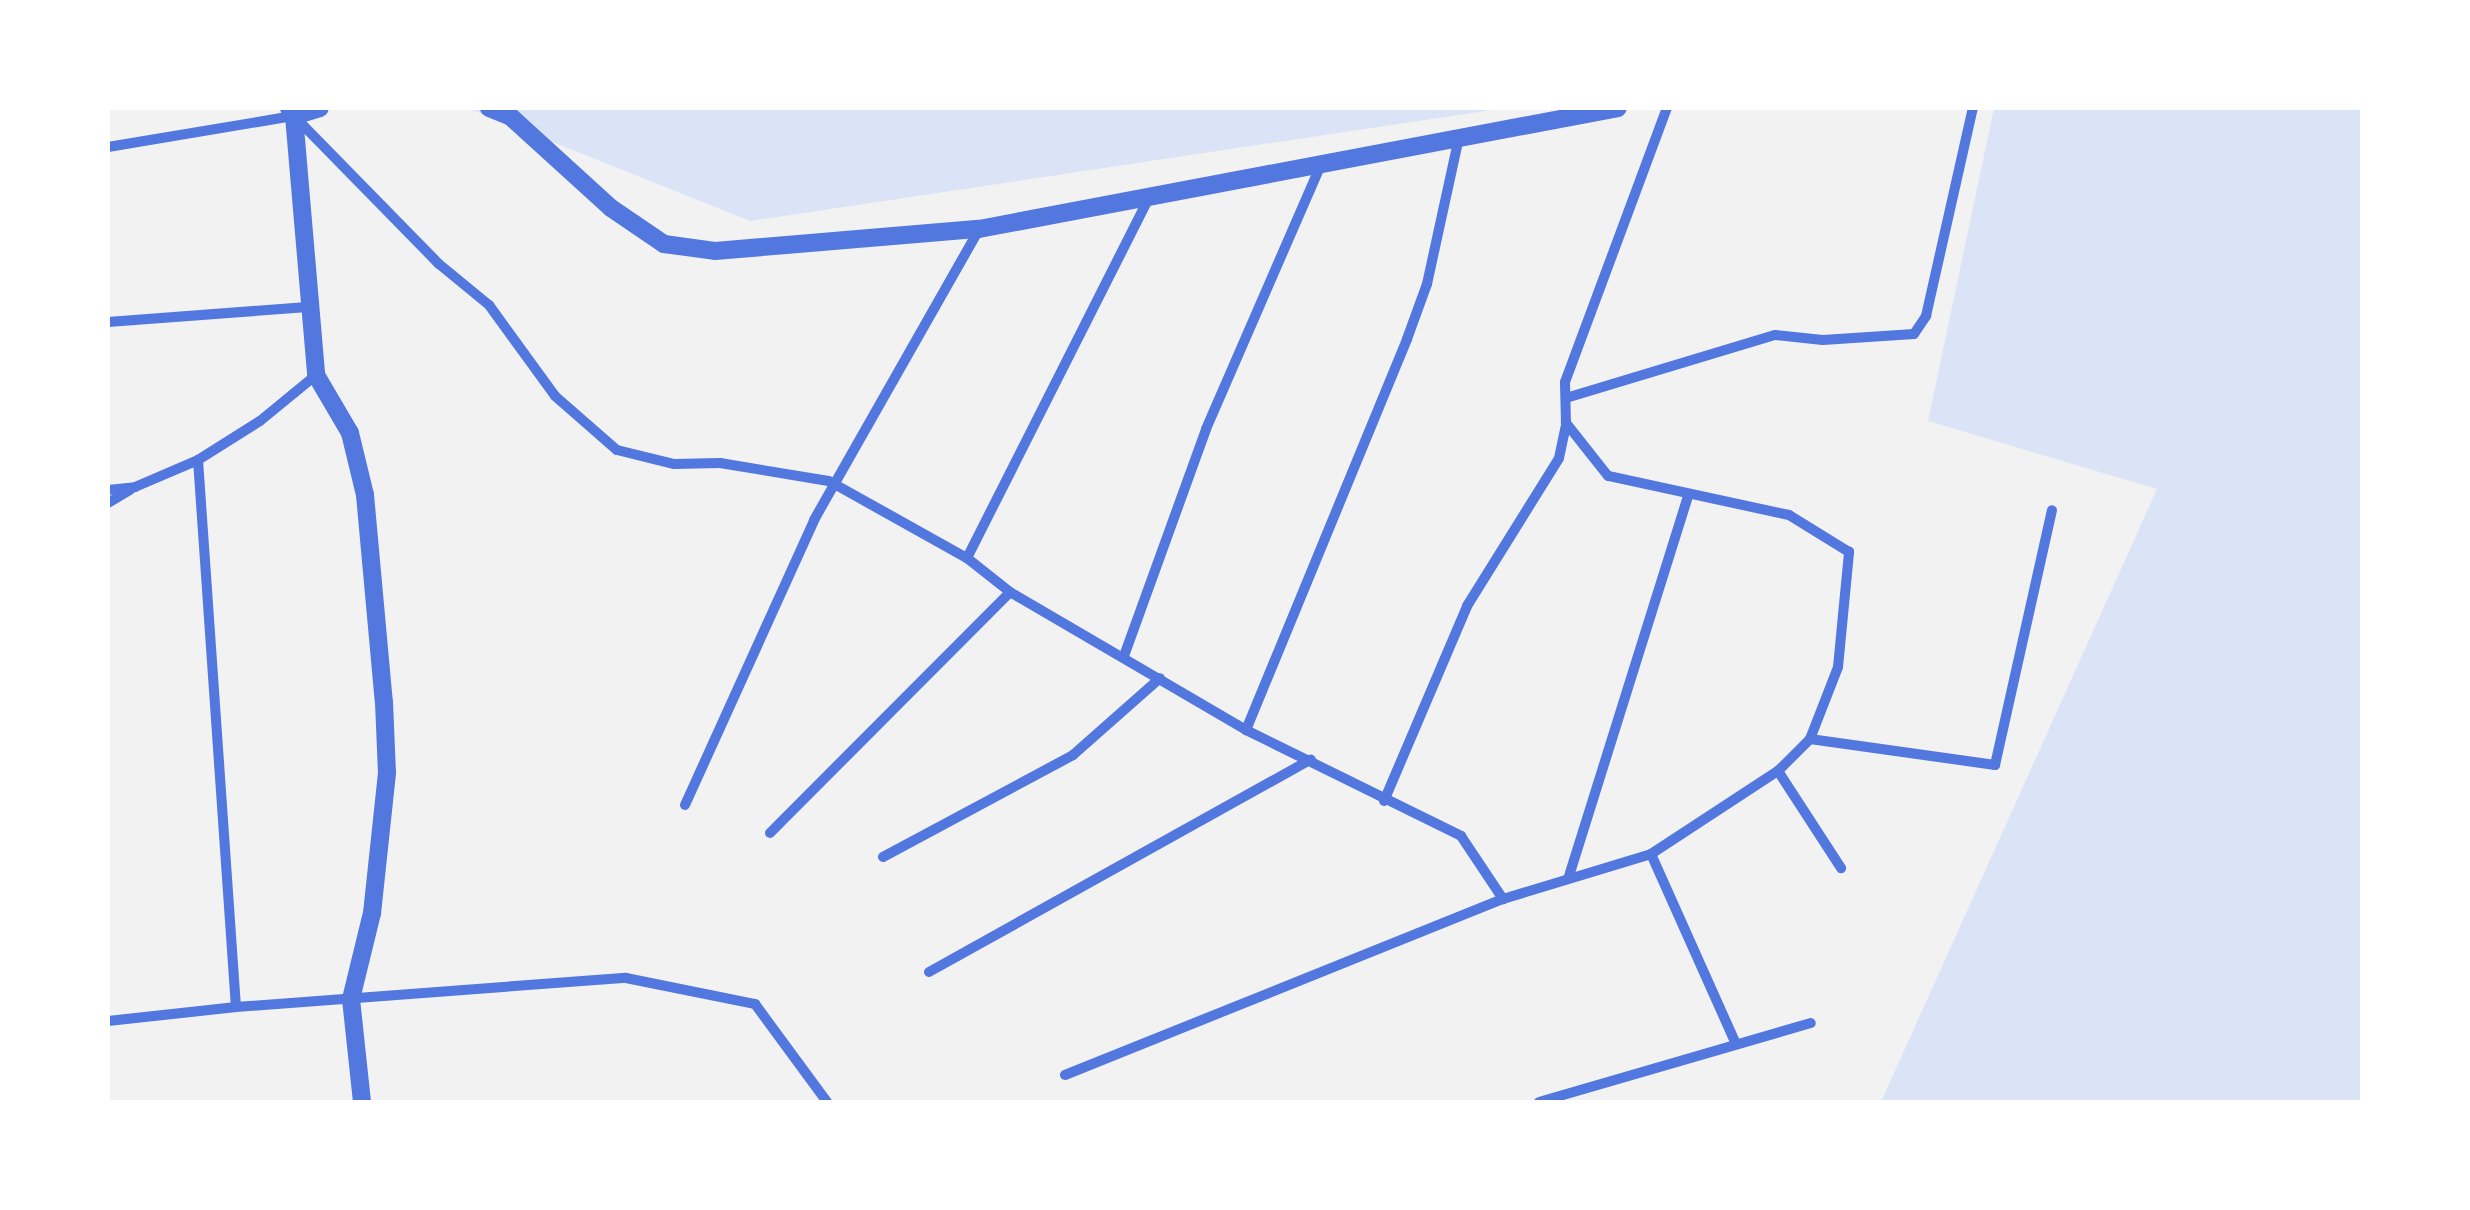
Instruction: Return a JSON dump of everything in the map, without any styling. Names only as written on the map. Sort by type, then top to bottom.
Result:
[{"type":"street","points":[[108,147],[320,108]]},
{"type":"street","points":[[489,108],[511,117],[611,208],[664,244],[714,251],[978,229],[1618,108]]},
{"type":"street","points":[[1384,801],[1468,606],[1559,458],[1566,423],[1566,382],[1667,108]]},
{"type":"street","points":[[1566,398],[1775,335],[1823,340],[1890,339],[1914,334],[1926,316],[1973,108]]},
{"type":"street","points":[[291,112],[316,375],[350,433],[366,494],[384,702],[387,773],[372,914],[351,999],[362,1102]]},
{"type":"street","points":[[291,112],[439,264],[489,305],[555,396],[617,450],[674,464],[720,462],[834,484],[967,558],[1010,592],[1246,730],[1461,836],[1503,900]]},
{"type":"street","points":[[1246,730],[1408,339],[1427,284],[1459,137]]},
{"type":"street","points":[[1124,656],[1206,430],[1322,163]]},
{"type":"street","points":[[967,558],[1149,198]]},
{"type":"street","points":[[685,805],[834,484],[978,229]]},
{"type":"street","points":[[108,322],[307,307]]},
{"type":"street","points":[[108,502],[198,460],[260,422],[316,375]]},
{"type":"street","points":[[1065,1074],[1503,900],[1569,876],[1651,854],[1778,770],[1810,739],[1838,667],[1849,552],[1789,515],[1608,476],[1566,423]]},
{"type":"street","points":[[198,460],[236,1006]]},
{"type":"street","points":[[108,490],[135,487]]},
{"type":"street","points":[[1569,876],[1690,494]]},
{"type":"street","points":[[1810,739],[1995,766],[2052,510]]},
{"type":"street","points":[[770,833],[1010,592]]},
{"type":"street","points":[[882,857],[1072,755],[1160,678]]},
{"type":"street","points":[[929,972],[1311,759]]},
{"type":"street","points":[[1778,770],[1841,868]]},
{"type":"street","points":[[1651,854],[1736,1044]]},
{"type":"street","points":[[108,1021],[236,1006],[626,978],[756,1004],[827,1102]]},
{"type":"street","points":[[1540,1102],[1811,1023]]},
{"type":"shaded area","points":[[467,108],[1505,108],[750,221]]},
{"type":"shaded area","points":[[1994,108],[2362,108],[2362,1102],[1881,1102],[2157,489],[1928,421]]}]
